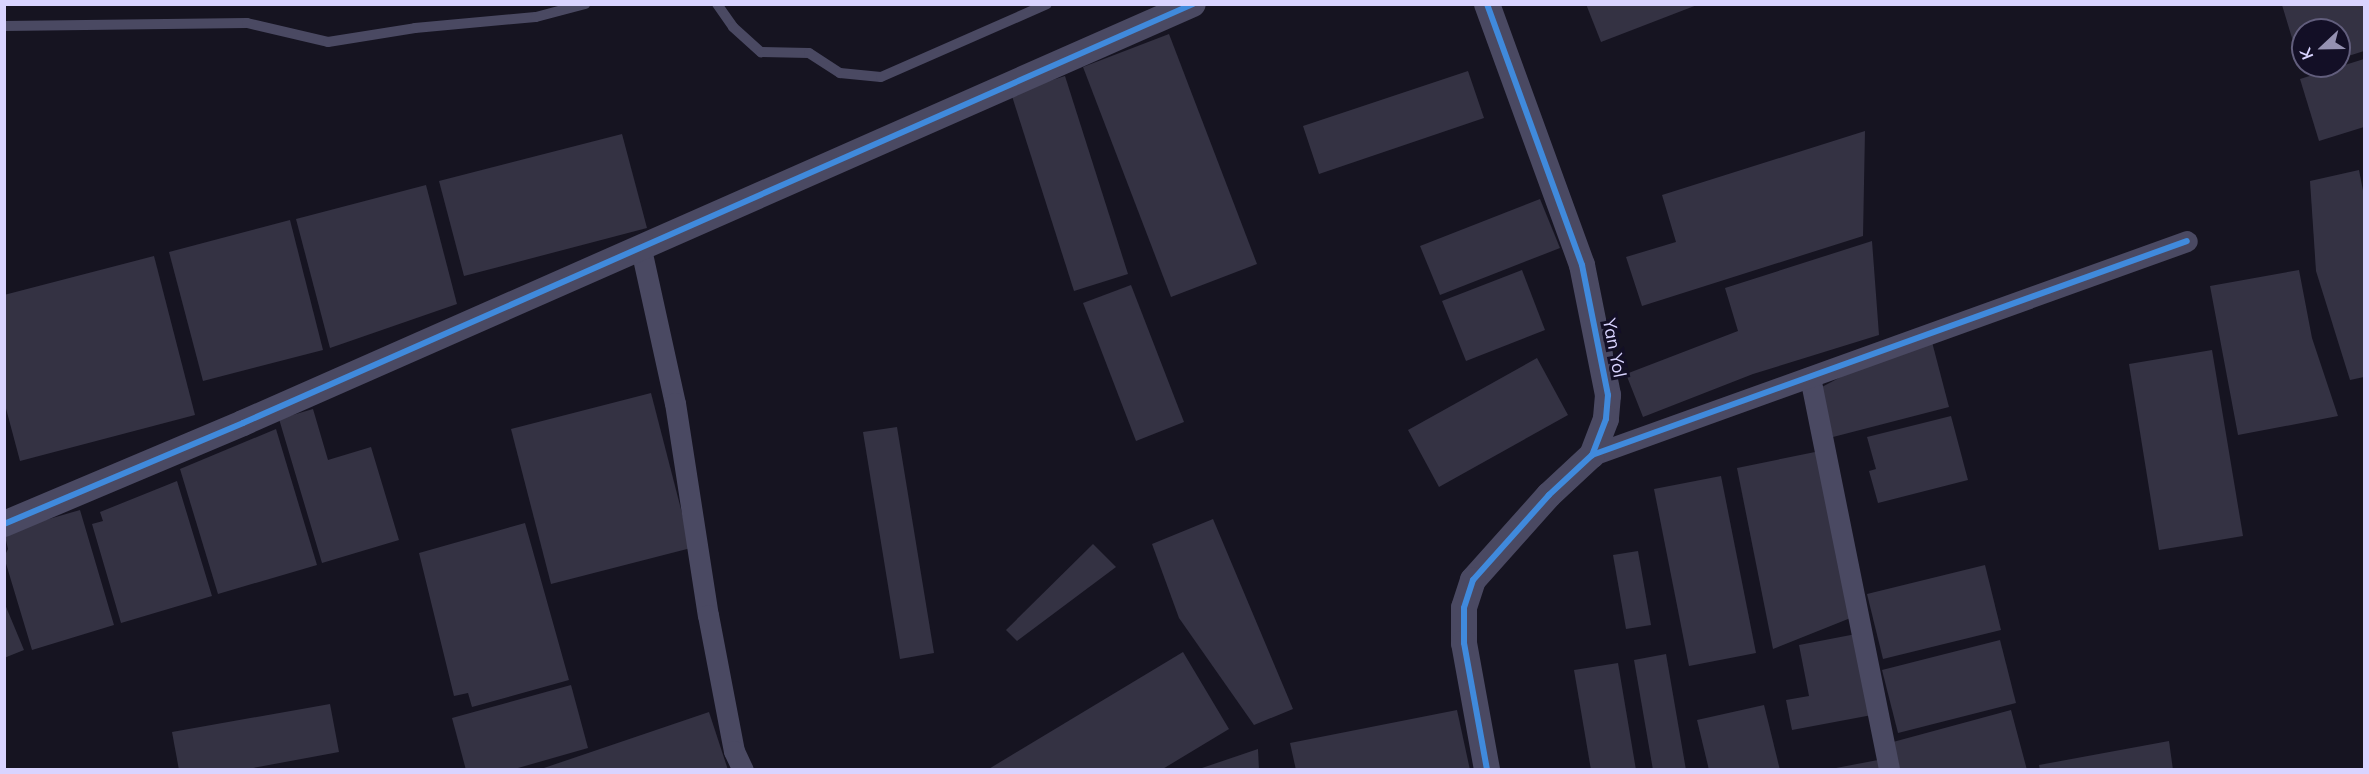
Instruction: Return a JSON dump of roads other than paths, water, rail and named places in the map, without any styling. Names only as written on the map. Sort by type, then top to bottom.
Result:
[{"type":"street","points":[[4,524],[641,249],[1193,4]]},
{"type":"street","name":"Yan Yol","points":[[1487,4],[1582,265],[1608,395],[1606,419],[1592,455],[1541,503],[1473,580],[1464,609],[1464,643],[1487,770]]},
{"type":"street","points":[[1592,455],[2187,242]]},
{"type":"street","points":[[641,249],[675,403],[732,739],[743,770]]},
{"type":"street","points":[[1810,377],[1889,770]]},
{"type":"lane","points":[[4,26],[247,23],[328,42],[415,28],[536,18],[585,4]]},
{"type":"lane","points":[[717,4],[733,27],[761,52],[809,53],[840,73],[881,77],[1047,4]]}]
